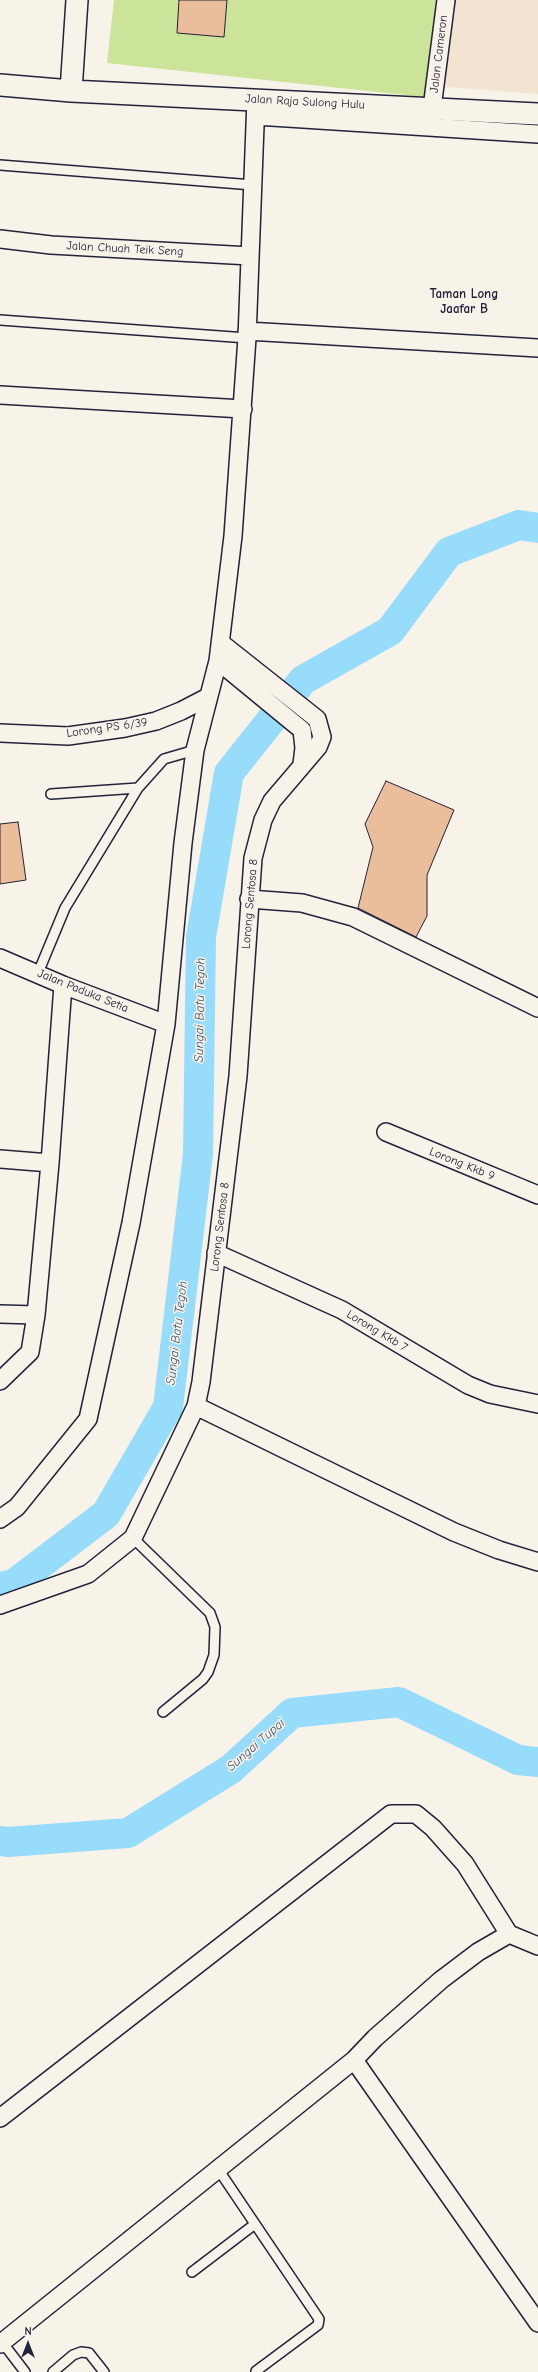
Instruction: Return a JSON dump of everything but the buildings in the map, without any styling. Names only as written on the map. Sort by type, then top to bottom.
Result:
[{"type":"street","points":[[71,91],[77,0]]},
{"type":"street","name":"Jalan Cameron","points":[[432,108],[446,0]]},
{"type":"street","name":"Jalan Raja Sulong Hulu","points":[[0,85],[256,108],[432,108],[538,114]]},
{"type":"street","points":[[0,1519],[17,1507],[88,1419],[131,1223],[166,1024],[195,750],[218,661],[233,536],[247,335],[256,108],[538,134]]},
{"type":"street","name":"Jalan Chuah Teik Seng","points":[[0,239],[51,245],[250,256]]},
{"type":"street","points":[[247,335],[538,348]]},
{"type":"street","points":[[0,394],[243,409]]},
{"type":"street","name":"Lorong Sentosa 8","points":[[0,1606],[88,1574],[133,1538],[196,1406],[201,1382],[238,1076],[253,858],[263,820],[272,801],[318,747],[322,737],[317,718],[221,643]]},
{"type":"street","points":[[218,661],[302,730],[304,748],[302,764]]},
{"type":"street","name":"Lorong PS 6/39","points":[[0,733],[68,736],[125,728],[156,721],[181,711],[208,697]]},
{"type":"street","points":[[249,899],[302,903],[352,917],[538,1008]]},
{"type":"street","name":"Jalan Paduka Setia","points":[[0,958],[63,985],[166,1024]]},
{"type":"street","points":[[0,1382],[30,1352],[36,1316],[50,1163],[63,985]]},
{"type":"street","name":"Lorong Kkb 9","points":[[386,1132],[538,1195]]},
{"type":"street","points":[[0,1159],[50,1163]]},
{"type":"street","name":"Lorong Kkb 7","points":[[216,1253],[342,1310],[468,1385],[490,1394],[538,1404]]},
{"type":"street","points":[[0,1314],[36,1316]]},
{"type":"street","points":[[196,1406],[454,1532],[499,1550],[538,1562]]},
{"type":"street","points":[[0,2118],[391,1814],[416,1814],[433,1828],[465,1864],[509,1934],[538,1946]]},
{"type":"street","points":[[1,2343],[354,2060],[374,2038],[441,1980],[478,1952],[509,1934]]},
{"type":"street","points":[[354,2060],[538,2323]]},
{"type":"lane","points":[[0,165],[253,185]]},
{"type":"lane","points":[[0,320],[247,335]]},
{"type":"lane","points":[[38,973],[65,908],[138,788],[164,759],[195,750]]},
{"type":"lane","points":[[50,794],[138,788]]},
{"type":"lane","points":[[133,1538],[210,1613],[215,1627],[214,1655],[208,1672],[203,1679],[163,1712]]},
{"type":"lane","points":[[218,2169],[320,2323],[256,2371]]},
{"type":"lane","points":[[192,2272],[255,2224]]},
{"type":"lane","points":[[1,2343],[25,2372]]},
{"type":"lane","points":[[53,2372],[73,2355],[81,2352],[89,2353],[104,2372]]},
{"type":"shaded area","points":[[446,0],[538,0],[538,94],[435,86]]},
{"type":"green space","points":[[114,0],[437,0],[424,97],[107,63]]},
{"type":"waterway","name":"Sungai Batu Tegoh","points":[[0,1587],[14,1584],[106,1514],[168,1407],[198,1154],[201,937],[229,773],[303,680],[390,631],[449,552],[519,525],[538,528]]},
{"type":"waterway","name":"Sungai Tupai","points":[[0,1841],[8,1842],[128,1833],[231,1769],[292,1713],[399,1702],[518,1760],[538,1762]]},
{"type":"district","name":"Taman Long Jaafar B","points":[[464,302]]}]
